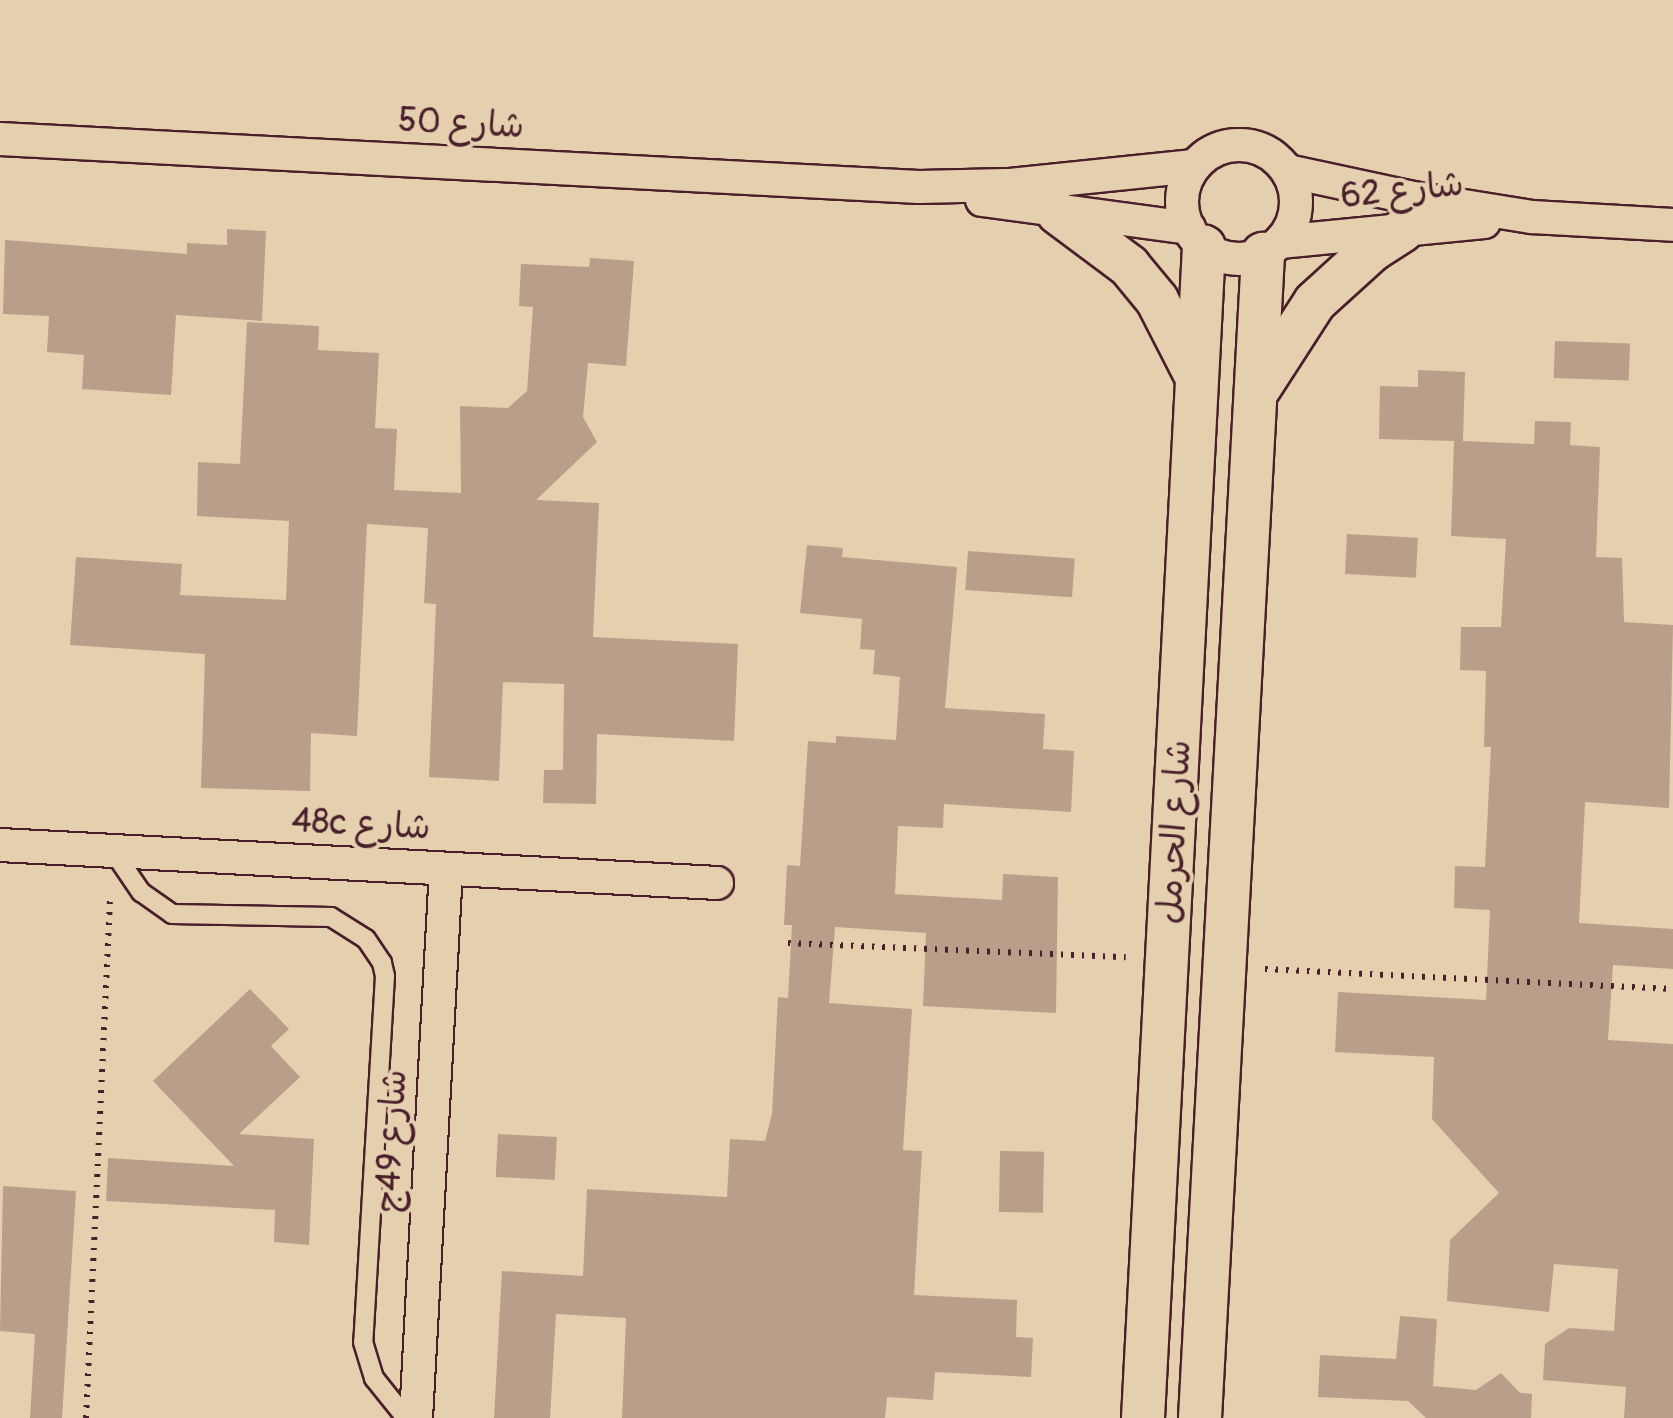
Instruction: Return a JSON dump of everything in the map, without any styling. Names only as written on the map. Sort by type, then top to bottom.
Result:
[{"type":"street","name":"شارع 50","points":[[0,139],[918,187],[1010,185],[1194,166]]},
{"type":"street","points":[[1249,145],[1277,159],[1288,171],[1296,200],[1294,215],[1271,248],[1226,258],[1196,238],[1182,203],[1194,166],[1218,148],[1249,145]]},
{"type":"street","name":"شارع 62","points":[[1288,171],[1408,198],[1532,217],[1673,226]]},
{"type":"street","name":"شارع 50","points":[[918,187],[1196,238]]},
{"type":"street","points":[[1058,213],[1129,266],[1157,300],[1197,378]]},
{"type":"street","name":"شارع 62","points":[[1271,248],[1532,217]]},
{"type":"street","points":[[1255,397],[1292,332],[1315,302],[1371,251],[1402,231]]},
{"type":"street","name":"شارع الحرمل","points":[[1143,1418],[1197,378],[1196,238]]},
{"type":"street","name":"شارع الحرمل","points":[[1200,1418],[1255,397],[1271,248]]},
{"type":"street","name":"48c شارع","points":[[0,845],[718,883]]},
{"type":"street","name":"شارع 49ج","points":[[416,1418],[446,869]]},
{"type":"lane","points":[[113,851],[140,892],[172,914],[331,918],[366,939],[382,963],[385,976],[363,1342],[374,1378],[406,1418]]},
{"type":"path","points":[[86,1418],[113,851]]},
{"type":"path","points":[[788,943],[1167,958]]},
{"type":"path","points":[[1224,966],[1673,989]]},
{"type":"building","points":[[227,229],[266,231],[262,321],[176,315],[171,395],[82,389],[84,355],[47,352],[49,316],[3,314],[5,240],[187,254],[187,243],[227,245]]},
{"type":"building","points":[[590,258],[634,261],[626,366],[588,363],[583,417],[597,442],[536,500],[599,503],[593,637],[738,644],[734,741],[597,734],[596,804],[543,803],[544,770],[563,770],[564,684],[503,682],[499,781],[429,777],[436,604],[424,603],[428,528],[367,524],[357,736],[311,733],[310,791],[201,788],[205,654],[70,645],[76,557],[182,564],[180,595],[286,600],[289,521],[197,516],[198,462],[240,464],[247,322],[319,326],[318,350],[379,353],[375,428],[397,429],[394,490],[461,493],[460,406],[508,408],[527,391],[533,307],[519,306],[521,264],[589,267]]},
{"type":"building","points":[[1555,341],[1630,344],[1629,381],[1554,378]]},
{"type":"building","points":[[1418,370],[1465,372],[1463,441],[1534,444],[1535,421],[1571,422],[1570,445],[1600,447],[1596,557],[1622,558],[1624,622],[1673,625],[1669,808],[1585,802],[1579,923],[1673,929],[1673,969],[1613,965],[1608,1040],[1673,1044],[1673,1418],[1624,1418],[1626,1387],[1543,1380],[1545,1344],[1569,1328],[1614,1331],[1618,1269],[1554,1264],[1549,1312],[1447,1301],[1450,1240],[1499,1193],[1432,1119],[1434,1057],[1335,1052],[1338,992],[1486,1000],[1490,910],[1454,908],[1455,866],[1485,867],[1491,747],[1484,747],[1486,671],[1460,670],[1461,627],[1501,627],[1506,539],[1451,536],[1454,441],[1379,439],[1380,386],[1418,387]]},
{"type":"building","points":[[1347,534],[1418,538],[1416,578],[1345,574]]},
{"type":"building","points":[[807,545],[843,548],[842,557],[957,567],[945,708],[1045,714],[1043,749],[1074,751],[1071,812],[944,804],[943,828],[898,826],[895,894],[1002,900],[1003,874],[1058,877],[1056,1013],[923,1006],[926,933],[835,927],[829,1003],[912,1009],[903,1150],[922,1151],[914,1295],[1017,1300],[1016,1337],[1033,1338],[1031,1377],[935,1372],[933,1400],[887,1397],[885,1418],[622,1418],[626,1318],[556,1314],[550,1418],[494,1418],[502,1271],[583,1276],[587,1189],[727,1197],[730,1139],[765,1141],[772,1114],[778,997],[788,998],[792,925],[784,925],[787,865],[800,866],[808,741],[836,743],[836,736],[896,740],[900,677],[873,674],[875,650],[860,649],[862,619],[800,613]]},
{"type":"building","points":[[968,551],[1075,558],[1072,597],[965,590]]},
{"type":"building","points":[[250,989],[289,1029],[271,1046],[300,1077],[239,1134],[314,1139],[309,1245],[274,1242],[275,1210],[106,1201],[108,1158],[234,1166],[153,1081]]},
{"type":"building","points":[[498,1134],[557,1137],[555,1180],[496,1177]]},
{"type":"building","points":[[1000,1151],[1044,1152],[1043,1213],[999,1212]]},
{"type":"building","points":[[3,1186],[76,1191],[62,1418],[30,1418],[35,1334],[0,1331]]},
{"type":"building","points":[[1400,1316],[1437,1319],[1433,1386],[1476,1390],[1501,1373],[1520,1393],[1532,1394],[1531,1418],[1426,1418],[1408,1401],[1318,1397],[1320,1355],[1396,1359]]}]
